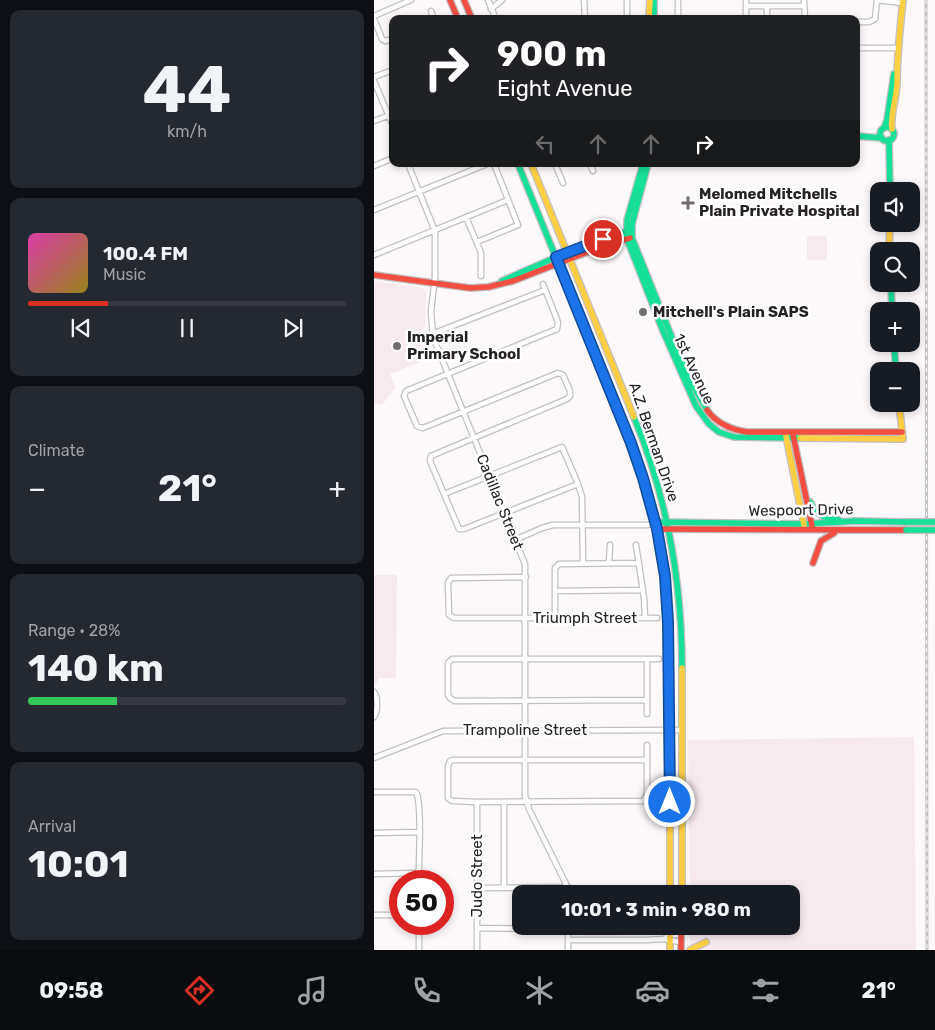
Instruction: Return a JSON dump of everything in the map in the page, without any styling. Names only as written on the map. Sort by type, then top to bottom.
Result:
[{"type":"main road","points":[[450,0],[456,15]]},
{"type":"main road","points":[[464,0],[470,15]]},
{"type":"main road","points":[[649,15],[650,0]]},
{"type":"main road","points":[[654,0],[654,15]]},
{"type":"main road","points":[[860,136],[885,139],[893,135],[891,120],[897,83],[896,70],[902,1]]},
{"type":"main road","points":[[889,182],[885,139],[880,134],[887,120],[892,82],[896,70]]},
{"type":"main road","points":[[864,136],[888,127],[892,129]]},
{"type":"main road","name":"A.Z. Berman Drive","points":[[519,167],[633,448],[657,529],[665,576],[668,622],[670,885]]},
{"type":"main road","name":"A.Z. Berman Drive","points":[[532,167],[643,440],[669,530],[675,562],[681,620],[682,885]]},
{"type":"main road","name":"1st Avenue","points":[[642,167],[627,220],[629,238],[663,331],[693,400],[709,424],[721,433],[734,437],[786,435],[902,432],[903,439],[793,435]]},
{"type":"main road","name":"1st Avenue","points":[[628,230],[647,167]]},
{"type":"main road","points":[[558,260],[568,252],[628,230]]},
{"type":"main road","points":[[374,275],[477,288],[499,284],[502,281],[558,260],[571,259],[629,238]]},
{"type":"main road","name":"1st Avenue","points":[[629,238],[687,375],[707,411],[724,425],[738,431],[786,435]]},
{"type":"main road","points":[[900,412],[902,432]]},
{"type":"main road","points":[[721,433],[724,425]]},
{"type":"main road","points":[[786,435],[805,531]]},
{"type":"main road","points":[[793,435],[813,531]]},
{"type":"main road","points":[[804,488],[813,510],[818,515],[827,519],[856,521]]},
{"type":"main road","name":"Wespoort Drive","points":[[655,522],[804,524],[856,521],[935,522]]},
{"type":"main road","name":"Wespoort Drive","points":[[657,529],[935,530]]},
{"type":"main road","points":[[813,563],[821,541],[838,531]]},
{"type":"main road","points":[[668,935],[670,950]]},
{"type":"main road","points":[[681,935],[681,950]]},
{"type":"main road","points":[[690,950],[706,942]]},
{"type":"street","points":[[389,40],[385,41],[382,39],[374,17],[411,0]]},
{"type":"street","points":[[488,0],[494,15]]},
{"type":"street","points":[[491,8],[502,0]]},
{"type":"street","points":[[584,0],[584,15]]},
{"type":"street","points":[[627,0],[627,15]]},
{"type":"street","points":[[678,0],[678,15]]},
{"type":"street","points":[[746,0],[746,15]]},
{"type":"street","points":[[804,0],[805,15]]},
{"type":"street","points":[[860,22],[873,21],[876,17],[877,0],[902,1]]},
{"type":"street","points":[[746,6],[804,6]]},
{"type":"street","points":[[767,15],[768,6]]},
{"type":"street","points":[[431,11],[432,15]]},
{"type":"street","points":[[860,48],[898,48]]},
{"type":"street","points":[[374,77],[389,71]]},
{"type":"street","points":[[374,82],[389,113]]},
{"type":"street","points":[[374,121],[389,115]]},
{"type":"street","points":[[374,166],[389,160]]},
{"type":"street","points":[[409,167],[435,231]]},
{"type":"street","points":[[374,210],[480,167]]},
{"type":"street","points":[[476,242],[518,225],[495,167]]},
{"type":"street","points":[[556,167],[563,183]]},
{"type":"street","points":[[591,167],[593,171]]},
{"type":"street","points":[[374,255],[508,200]]},
{"type":"street","points":[[466,217],[482,256],[481,276]]},
{"type":"street","name":"Cadillac Street","points":[[435,231],[434,283],[431,312],[432,334],[525,564],[526,802]]},
{"type":"street","points":[[543,284],[558,322],[557,329],[405,392],[404,396],[415,424],[419,428],[423,428],[558,373],[563,375],[570,392],[570,396],[567,399],[431,456],[430,460],[458,527],[461,530],[578,484]]},
{"type":"street","points":[[432,334],[545,290]]},
{"type":"street","points":[[444,494],[560,446],[563,448],[578,484],[582,501],[583,563]]},
{"type":"street","points":[[515,540],[553,525],[648,525],[655,522]]},
{"type":"street","points":[[648,525],[657,529]]},
{"type":"street","points":[[609,564],[610,545]]},
{"type":"street","name":"Triumph Street","points":[[636,545],[645,618]]},
{"type":"street","points":[[555,618],[555,568],[557,565],[639,563]]},
{"type":"street","name":"Triumph Street","points":[[526,577],[452,578],[448,583],[448,612],[454,618],[657,618]]},
{"type":"street","points":[[555,591],[643,590]]},
{"type":"street","points":[[647,659],[647,714]]},
{"type":"street","points":[[647,700],[454,701],[448,695],[448,663],[451,660],[659,660]]},
{"type":"street","points":[[374,692],[376,694],[377,712],[374,717]]},
{"type":"street","name":"Trampoline Street","points":[[374,758],[443,731],[682,730]]},
{"type":"street","points":[[647,745],[647,760],[647,795],[643,801],[477,802],[452,801],[448,798],[448,766],[450,762],[647,760]]},
{"type":"street","points":[[374,792],[416,792],[419,798],[419,869],[416,873],[374,874]]},
{"type":"street","name":"Judo Street","points":[[477,802],[477,950]]},
{"type":"street","points":[[504,802],[504,888]]},
{"type":"street","points":[[526,802],[567,885]]},
{"type":"street","points":[[374,833],[419,832]]},
{"type":"street","points":[[476,888],[512,888]]},
{"type":"street","points":[[374,915],[389,915]]},
{"type":"street","points":[[477,928],[512,928]]},
{"type":"street","points":[[419,935],[419,950]]},
{"type":"street","points":[[568,935],[568,950]]},
{"type":"street","points":[[568,940],[681,938]]},
{"type":"shaded area","points":[[807,236],[827,236],[827,260],[807,260]]},
{"type":"shaded area","name":"Imperial Primary School","points":[[374,281],[424,288],[426,293],[425,328],[415,333],[426,360],[390,374],[395,388],[382,405],[374,404]]},
{"type":"shaded area","points":[[374,575],[397,575],[396,678],[378,678],[377,683],[374,683]]},
{"type":"shaded area","points":[[914,737],[916,950],[690,950],[690,935],[800,935],[800,885],[690,885],[688,740]]},
{"type":"shaded area","points":[[586,935],[659,935],[586,936]]},
{"type":"railway","points":[[926,0],[927,950]]},
{"type":"traffic: fast","points":[[654,0],[654,15]]},
{"type":"traffic: fast","points":[[884,128],[894,74]]},
{"type":"traffic: fast","points":[[887,127],[892,129],[894,134],[892,139],[887,141],[882,139],[880,134],[882,129],[887,127]]},
{"type":"traffic: fast","points":[[860,136],[882,138]]},
{"type":"traffic: fast","points":[[889,140],[890,182]]},
{"type":"traffic: fast","points":[[519,167],[631,443],[655,522],[663,562],[667,603]]},
{"type":"traffic: fast","points":[[642,167],[627,220],[627,239],[663,331],[696,406],[709,424],[719,432],[734,437],[800,438]]},
{"type":"traffic: fast","points":[[647,167],[632,224],[632,238],[687,375],[707,410]]},
{"type":"traffic: fast","points":[[502,281],[568,252],[628,231]]},
{"type":"traffic: fast","points":[[891,292],[892,302]]},
{"type":"traffic: fast","points":[[895,352],[895,362]]},
{"type":"traffic: fast","points":[[634,417],[646,447],[664,509],[676,572],[682,668]]},
{"type":"traffic: fast","points":[[810,502],[822,516],[839,520]]},
{"type":"traffic: fast","points":[[655,522],[804,524],[856,521],[905,522]]},
{"type":"traffic: fast","points":[[905,522],[936,522]]},
{"type":"traffic: fast","points":[[906,530],[936,530]]},
{"type":"traffic: slow","points":[[649,15],[650,0]]},
{"type":"traffic: slow","points":[[892,129],[903,0]]},
{"type":"traffic: slow","points":[[532,167],[634,417]]},
{"type":"traffic: slow","points":[[889,242],[890,232]]},
{"type":"traffic: slow","points":[[800,438],[903,439],[900,412]]},
{"type":"traffic: slow","points":[[786,436],[804,525]]},
{"type":"traffic: slow","points":[[667,603],[670,672],[670,885]]},
{"type":"traffic: slow","points":[[682,668],[682,885]]},
{"type":"traffic: slow","points":[[670,935],[670,950]]},
{"type":"traffic: slow","points":[[690,950],[706,942]]},
{"type":"traffic: jam","points":[[450,0],[456,15]]},
{"type":"traffic: jam","points":[[464,0],[470,15]]},
{"type":"traffic: jam","points":[[374,275],[470,288],[488,287],[513,281],[595,249],[630,238]]},
{"type":"traffic: jam","points":[[707,410],[715,419],[725,425],[747,432],[902,432]]},
{"type":"traffic: jam","points":[[793,435],[812,526]]},
{"type":"traffic: jam","points":[[657,529],[906,530]]},
{"type":"traffic: jam","points":[[813,563],[821,541],[834,533]]},
{"type":"traffic: jam","points":[[681,935],[681,950]]},
{"type":"place","name":"Melomed Mitchells Plain Private Hospital","points":[[688,203]]},
{"type":"place","name":"Mitchell's Plain SAPS","points":[[643,312]]},
{"type":"place","name":"Imperial Primary School","points":[[397,346]]},
{"type":"route","points":[[603,239],[556,257],[621,415],[643,478],[657,529],[665,576],[668,622],[670,802]]}]
